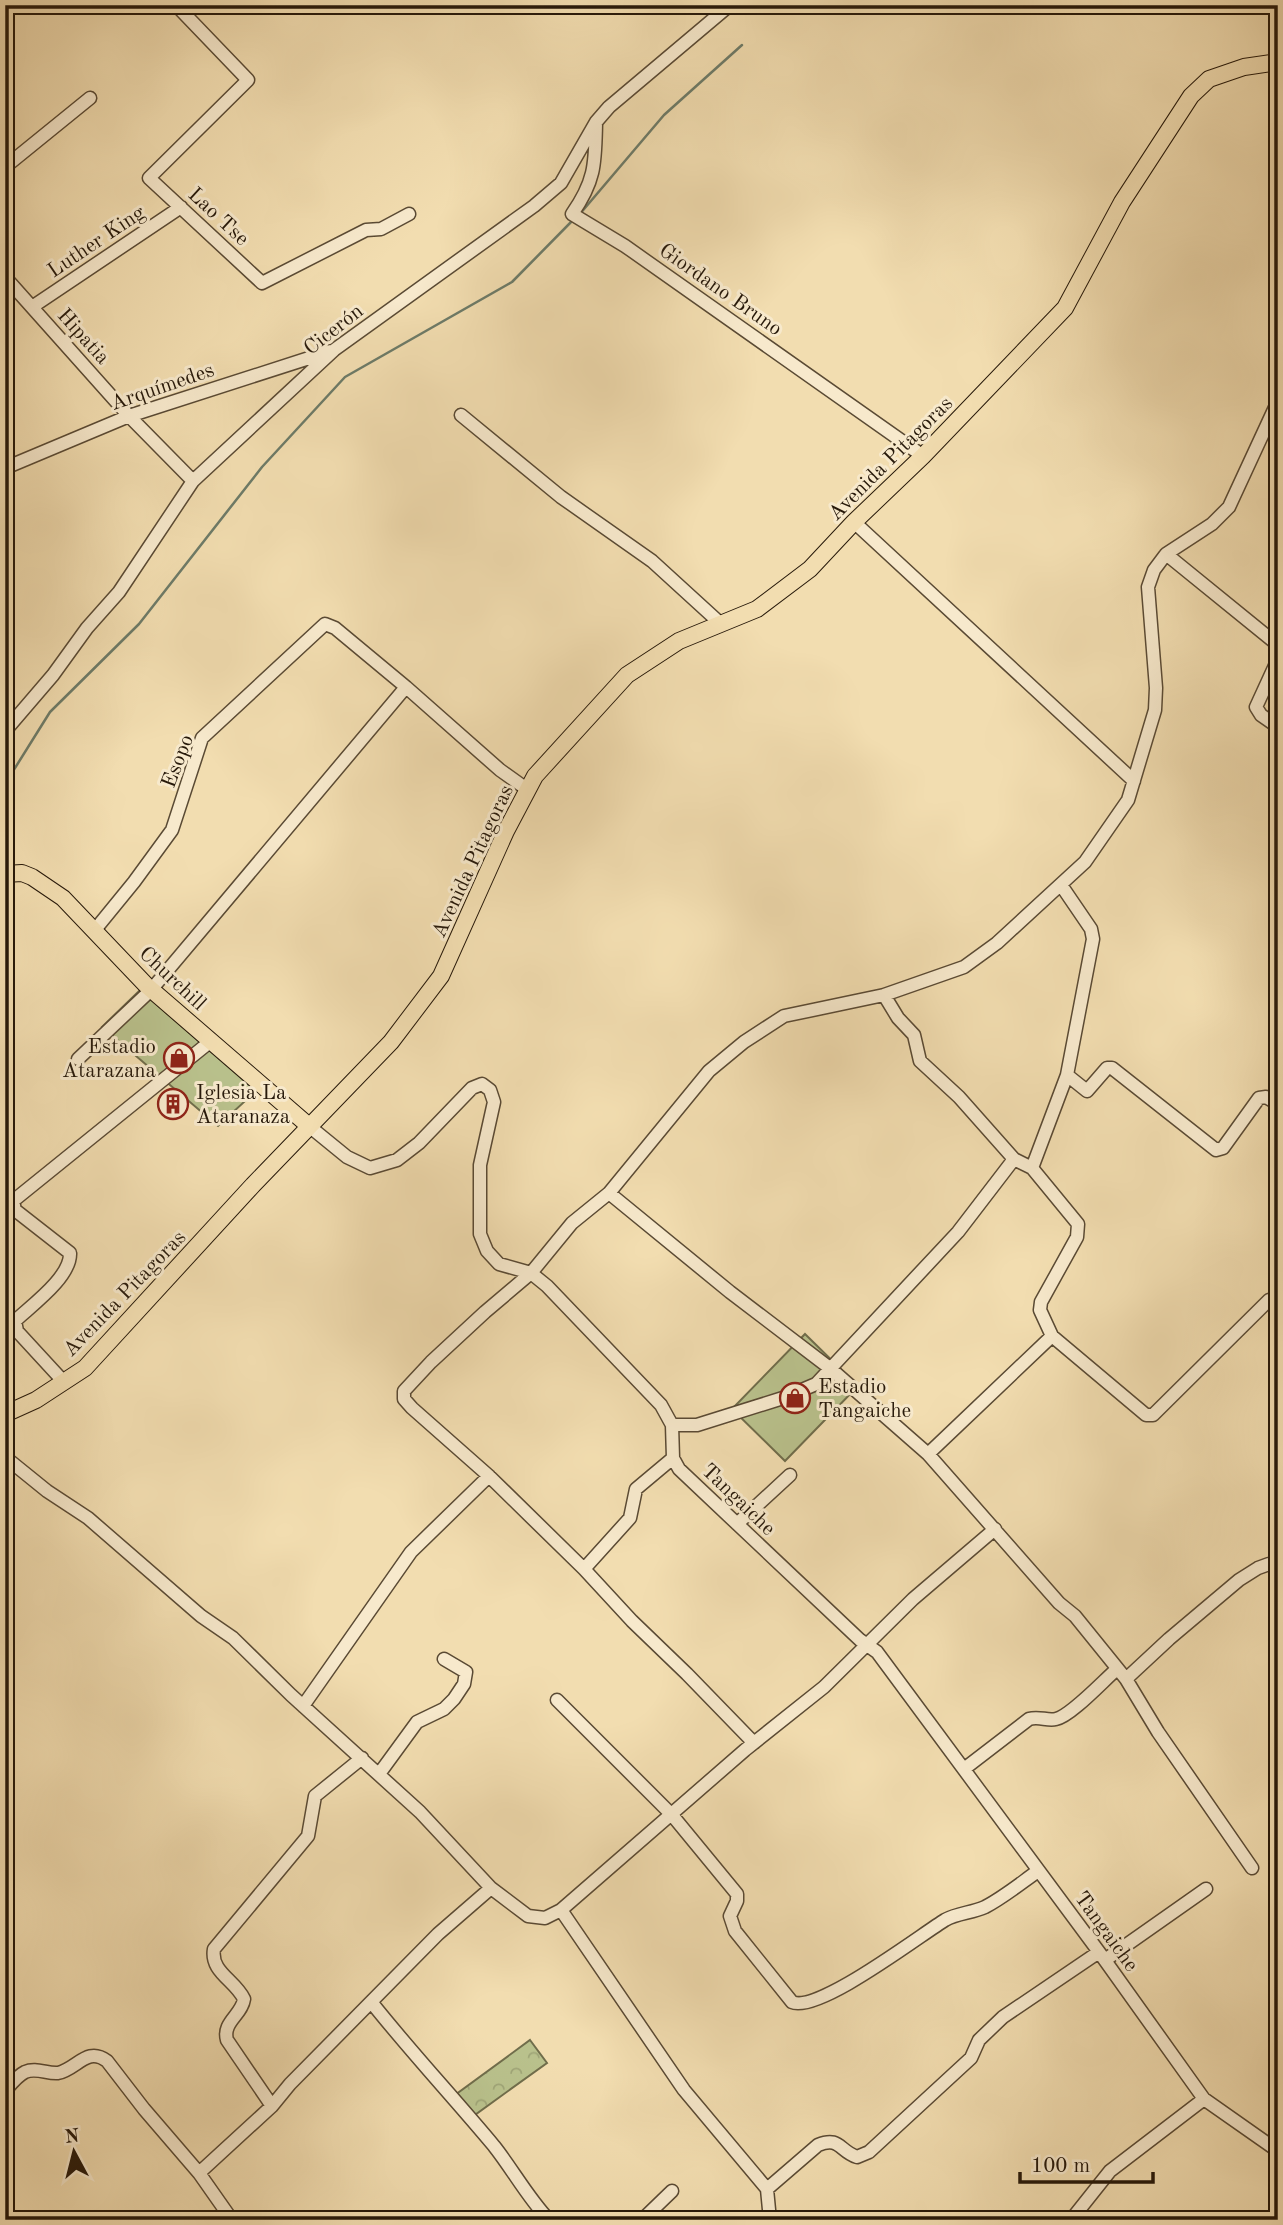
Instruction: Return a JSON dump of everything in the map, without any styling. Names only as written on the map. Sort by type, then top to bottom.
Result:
[{"type":"main road","name":"Avenida Pitagoras","points":[[5,1414],[36,1399],[85,1368],[309,1126],[391,1042],[441,976],[506,831],[536,776],[627,675],[679,641],[757,609],[810,569],[1065,309],[1122,202],[1191,96],[1209,79],[1244,67],[1278,62]]},
{"type":"main road","name":"Churchill","points":[[5,874],[22,873],[45,884],[63,898],[151,990],[309,1126]]},
{"type":"street","name":"Lao Tse","points":[[176,5],[248,80],[149,178],[262,283],[366,230],[381,229],[409,214]]},
{"type":"street","name":"Cicerón","points":[[5,732],[53,675],[86,628],[119,593],[193,481],[334,349],[534,206],[561,183],[596,122],[626,91],[730,5]]},
{"type":"street","points":[[5,167],[90,98]]},
{"type":"street","name":"Giordano Bruno","points":[[596,122],[595,164],[590,184],[573,214],[625,246],[923,456]]},
{"type":"street","name":"Luther King","points":[[32,307],[181,207]]},
{"type":"street","name":"Hipatia","points":[[5,277],[129,416],[193,481]]},
{"type":"street","name":"Arquímedes","points":[[5,468],[129,416],[334,349]]},
{"type":"street","points":[[754,1743],[584,1569],[489,1476],[412,1408],[404,1399],[404,1391],[431,1362],[531,1273],[572,1223],[608,1193],[709,1071],[744,1042],[784,1016],[884,995],[964,967],[997,943],[1085,862],[1128,800],[1155,710],[1156,688],[1148,587],[1154,570],[1166,554],[1212,524],[1229,508],[1274,423],[1278,401]]},
{"type":"street","points":[[461,415],[561,498],[652,561],[721,624]]},
{"type":"street","points":[[854,522],[1134,781]]},
{"type":"street","points":[[1166,554],[1278,645]]},
{"type":"street","name":"Esopo","points":[[94,931],[172,830],[202,738],[321,626],[330,625],[335,628],[407,687]]},
{"type":"street","points":[[1278,659],[1256,707],[1261,715],[1278,727]]},
{"type":"street","points":[[78,1059],[151,990],[407,687],[500,770],[528,790]]},
{"type":"street","points":[[1032,1168],[1067,1075],[1093,939],[1091,929],[1061,885]]},
{"type":"street","points":[[884,995],[898,1018],[914,1035],[920,1061],[959,1097],[1014,1159],[1032,1168],[1078,1224],[1077,1237],[1041,1302],[1040,1310],[1052,1336],[1146,1415],[1153,1415],[1269,1300],[1278,1298]]},
{"type":"street","points":[[63,1381],[17,1331],[15,1321],[62,1276],[70,1260],[70,1253],[15,1210],[13,1201],[211,1041]]},
{"type":"street","points":[[1067,1075],[1087,1091],[1107,1068],[1112,1068],[1216,1150],[1223,1148],[1259,1098],[1266,1097],[1278,1104]]},
{"type":"street","points":[[309,1126],[347,1157],[370,1168],[397,1160],[419,1143],[472,1088],[482,1084],[490,1090],[494,1102],[480,1165],[480,1234],[487,1251],[499,1264],[531,1273],[547,1286],[661,1405],[672,1425],[697,1425],[783,1398],[816,1384],[958,1232],[1014,1159]]},
{"type":"street","points":[[608,1193],[730,1292],[831,1369],[928,1454],[1059,1603],[1075,1616],[1126,1679],[1158,1732],[1252,1868]]},
{"type":"street","points":[[928,1454],[1052,1336]]},
{"type":"street","name":"Tangaiche","points":[[672,1425],[673,1458],[679,1469],[877,1652],[1102,1956],[1204,2099],[1278,2151]]},
{"type":"street","points":[[584,1569],[630,1518],[636,1489],[673,1458]]},
{"type":"street","points":[[5,1477],[8,1459],[47,1491],[88,1518],[201,1616],[233,1638],[420,1812],[491,1888],[527,1916],[545,1918],[561,1910],[754,1743],[824,1687],[913,1599],[995,1529]]},
{"type":"street","points":[[737,1524],[790,1475]]},
{"type":"street","points":[[303,1706],[411,1552],[489,1476]]},
{"type":"street","points":[[1126,1679],[1238,1580],[1258,1567],[1269,1564],[1278,1566]]},
{"type":"street","points":[[379,1773],[417,1722],[444,1709],[464,1684],[466,1672],[444,1659]]},
{"type":"street","points":[[964,1769],[1029,1719],[1040,1717],[1052,1720],[1064,1716],[1117,1669]]},
{"type":"street","points":[[557,1700],[672,1815],[737,1894],[737,1901],[730,1916],[735,1931],[792,2002],[797,2004],[810,2003],[866,1974],[923,1933],[949,1918],[987,1906],[1038,1871]]},
{"type":"street","points":[[272,2106],[227,2040],[227,2026],[243,2004],[244,1998],[216,1967],[212,1959],[214,1950],[308,1836],[315,1796],[362,1758]]},
{"type":"street","points":[[199,2173],[272,2106],[290,2084],[438,1934],[491,1888]]},
{"type":"street","points":[[767,2189],[818,2145],[826,2142],[833,2141],[857,2157],[869,2152],[971,2058],[979,2039],[987,2031],[1041,1989],[1102,1956],[1206,1888]]},
{"type":"street","points":[[561,1910],[684,2090],[767,2189],[770,2220]]},
{"type":"street","points":[[372,2003],[413,2055],[496,2150],[549,2220]]},
{"type":"street","points":[[5,2091],[23,2072],[36,2070],[58,2073],[88,2056],[100,2056],[107,2061],[199,2173],[232,2220]]},
{"type":"street","points":[[1071,2220],[1110,2171],[1204,2099]]},
{"type":"street","points":[[642,2220],[672,2191]]},
{"type":"green space","points":[[140,990],[256,1091],[218,1126],[102,1027]]},
{"type":"green space","points":[[805,1334],[858,1386],[785,1461],[732,1409]]},
{"type":"green space","points":[[530,2040],[547,2063],[472,2117],[455,2095]]},
{"type":"waterway","points":[[579,215],[664,115],[742,45]]},
{"type":"waterway","points":[[5,784],[50,712],[139,624],[262,467],[345,377],[512,282],[574,219]]},
{"type":"place","name":"Estadio Atarazana","points":[[179,1058]]},
{"type":"place","name":"Iglesia La Ataranaza","points":[[173,1104]]},
{"type":"place","name":"Estadio Tangaiche","points":[[795,1398]]}]
